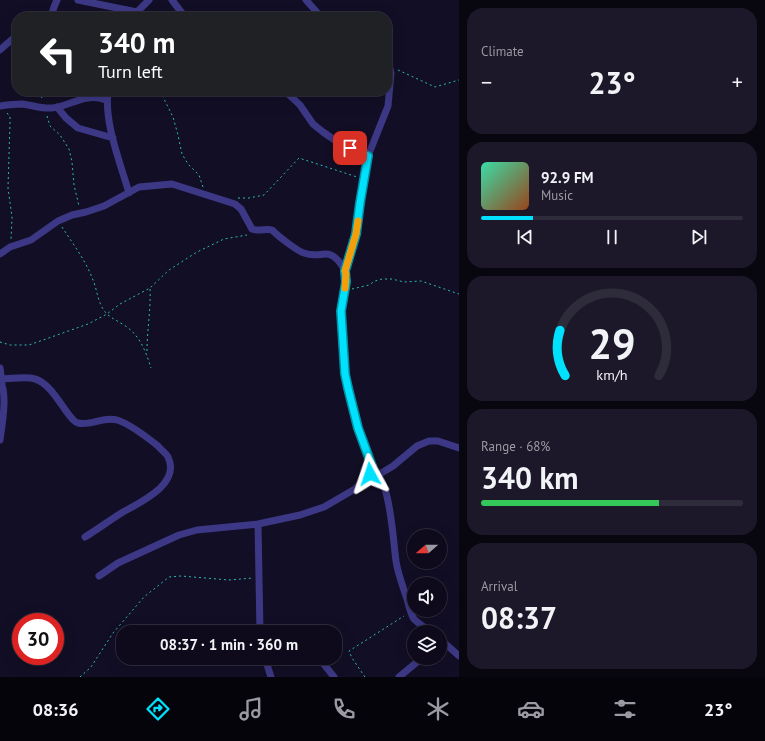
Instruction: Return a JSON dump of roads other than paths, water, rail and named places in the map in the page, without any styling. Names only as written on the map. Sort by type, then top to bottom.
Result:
[{"type":"street","points":[[52,12],[57,0]]},
{"type":"street","points":[[78,0],[124,12]]},
{"type":"street","points":[[138,12],[149,0]]},
{"type":"street","points":[[172,0],[181,12]]},
{"type":"street","points":[[306,0],[317,12]]},
{"type":"street","points":[[0,50],[12,39]]},
{"type":"street","points":[[107,96],[106,100],[110,131],[129,193]]},
{"type":"street","points":[[290,96],[300,106],[313,124],[323,132],[336,141],[368,156]]},
{"type":"street","points":[[389,96],[388,106],[368,156],[356,234],[345,271],[346,274],[341,311],[345,374],[351,405],[372,466],[385,489],[388,501],[396,563],[411,612],[416,620],[422,625]]},
{"type":"street","points":[[1,106],[20,104],[57,107],[82,99],[101,98],[106,100]]},
{"type":"street","points":[[57,107],[66,118],[78,128],[112,138]]},
{"type":"street","points":[[0,254],[10,247],[31,240],[58,222],[72,215],[81,214],[104,206],[139,187],[172,184],[238,206],[254,230],[272,230],[305,254],[330,254],[345,271]]},
{"type":"street","points":[[0,368],[4,392],[0,440]]},
{"type":"street","points":[[1,381],[34,379],[41,382],[61,402],[73,421],[78,423],[108,419],[117,420],[153,442],[168,456],[171,472],[169,477],[153,496],[124,512],[85,537]]},
{"type":"street","points":[[378,475],[393,466],[417,446],[429,441],[438,441],[459,448]]},
{"type":"street","points":[[99,576],[118,563],[179,535],[196,530],[258,524],[300,515],[324,507],[355,489],[370,474],[372,466]]},
{"type":"street","points":[[258,524],[260,625]]},
{"type":"street","points":[[447,646],[459,656]]},
{"type":"street","points":[[267,665],[271,677]]},
{"type":"street","points":[[325,665],[334,677]]},
{"type":"street","points":[[399,677],[414,665]]}]
